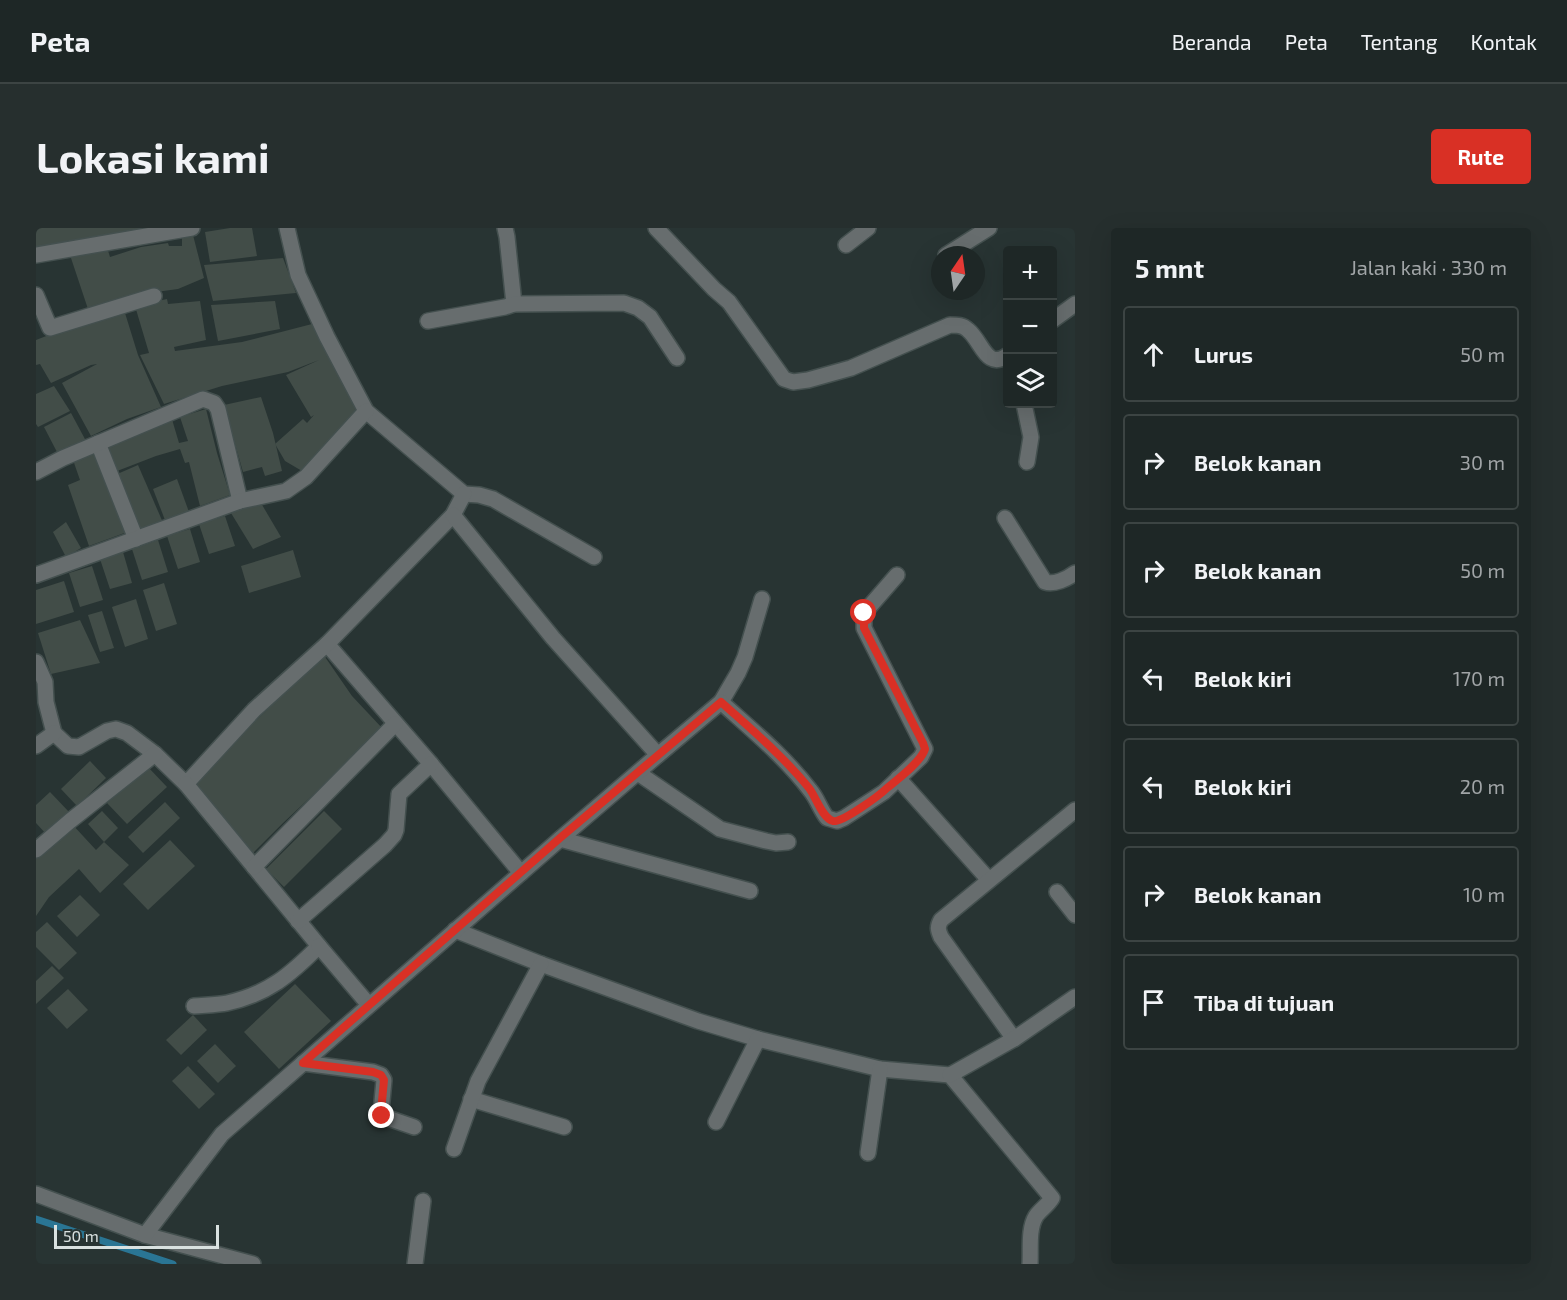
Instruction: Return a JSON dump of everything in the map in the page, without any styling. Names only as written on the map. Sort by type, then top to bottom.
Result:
[{"type":"street","points":[[36,255],[192,228]]},
{"type":"street","points":[[287,228],[298,275],[366,411],[464,494],[493,499],[594,557]]},
{"type":"street","points":[[505,228],[514,304]]},
{"type":"street","points":[[656,228],[729,302],[784,379],[793,382],[808,380],[851,368],[950,325],[960,325],[969,330],[988,357],[995,361],[1003,360]]},
{"type":"street","points":[[846,245],[868,228]]},
{"type":"street","points":[[961,246],[989,228]]},
{"type":"street","points":[[36,295],[50,328],[154,296]]},
{"type":"street","points":[[428,321],[514,304],[624,303],[638,308],[650,317],[677,358]]},
{"type":"street","points":[[1057,317],[1075,304]]},
{"type":"street","points":[[38,468],[203,399],[214,403],[218,409],[240,501]]},
{"type":"street","points":[[1025,408],[1031,437],[1027,462]]},
{"type":"street","points":[[36,575],[240,501],[286,491],[306,477],[366,411]]},
{"type":"street","points":[[98,443],[136,539]]},
{"type":"street","points":[[186,784],[254,710],[327,644],[453,515],[464,494]]},
{"type":"street","points":[[453,515],[553,638],[658,755]]},
{"type":"street","points":[[1005,518],[1045,582],[1053,583],[1075,573]]},
{"type":"street","points":[[721,702],[800,777],[827,818],[837,821],[844,818],[884,792],[921,757],[925,749],[864,628],[864,613],[897,575]]},
{"type":"street","points":[[145,1235],[222,1134],[560,838],[721,702],[745,657],[762,599]]},
{"type":"street","points":[[327,644],[521,873]]},
{"type":"street","points":[[36,662],[45,682],[46,702],[54,733],[68,746],[79,747],[107,731],[116,729],[155,754],[186,784],[369,1005]]},
{"type":"street","points":[[254,867],[395,724]]},
{"type":"street","points":[[36,746],[54,733]]},
{"type":"street","points":[[36,850],[155,754]]},
{"type":"street","points":[[298,921],[394,835],[399,794],[431,764]]},
{"type":"street","points":[[638,773],[720,829],[766,842],[789,842]]},
{"type":"street","points":[[898,778],[989,880]]},
{"type":"street","points":[[1014,1040],[938,930],[941,920],[1075,810]]},
{"type":"street","points":[[560,838],[750,891]]},
{"type":"street","points":[[1057,892],[1075,915]]},
{"type":"street","points":[[455,930],[698,1021],[880,1070],[950,1075],[1014,1040],[1075,997]]},
{"type":"street","points":[[194,1006],[226,1003],[254,995],[277,984],[319,946]]},
{"type":"street","points":[[454,1149],[478,1081],[541,964]]},
{"type":"street","points":[[716,1122],[758,1039]]},
{"type":"street","points":[[303,1063],[381,1075],[384,1080],[382,1116],[414,1127]]},
{"type":"street","points":[[868,1153],[880,1070]]},
{"type":"street","points":[[950,1075],[1052,1198],[1036,1217],[1032,1226],[1030,1264]]},
{"type":"street","points":[[471,1099],[564,1127]]},
{"type":"street","points":[[36,1194],[145,1235],[253,1264]]},
{"type":"street","points":[[415,1264],[423,1201]]},
{"type":"building","points":[[36,228],[159,228],[67,241],[36,251]]},
{"type":"building","points":[[230,228],[252,228],[257,256],[210,262],[205,232]]},
{"type":"building","points":[[193,235],[204,278],[178,289],[156,292],[89,312],[68,249],[106,244],[110,257],[141,247],[168,243],[169,246],[182,246],[182,238]]},
{"type":"building","points":[[283,258],[296,293],[213,301],[204,265]]},
{"type":"building","points":[[167,299],[168,304],[200,301],[206,340],[174,347],[175,351],[242,342],[312,324],[358,410],[302,471],[285,461],[275,444],[303,419],[307,423],[314,415],[311,417],[286,375],[319,360],[288,372],[222,386],[164,404],[140,355],[149,353],[135,306]]},
{"type":"building","points":[[275,301],[280,329],[218,341],[211,305]]},
{"type":"building","points":[[125,313],[138,355],[161,407],[127,419],[91,436],[62,383],[97,364],[51,383],[40,364],[36,365],[36,340],[59,331]]},
{"type":"building","points":[[54,386],[70,411],[38,427],[36,424],[36,394]]},
{"type":"building","points":[[261,397],[282,471],[265,476],[262,467],[243,472],[224,405]]},
{"type":"building","points":[[206,409],[230,495],[200,506],[189,462],[185,463],[180,449],[112,473],[101,446],[171,416],[179,443],[188,441],[180,417]]},
{"type":"building","points":[[71,413],[86,441],[57,452],[44,427]]},
{"type":"building","points":[[98,451],[130,531],[89,546],[68,485],[80,480],[73,460]]},
{"type":"building","points":[[138,465],[164,525],[140,535],[115,475]]},
{"type":"building","points":[[177,479],[189,512],[165,520],[153,489]]},
{"type":"building","points":[[261,503],[281,537],[253,549],[231,513]]},
{"type":"building","points":[[225,516],[235,546],[209,554],[199,524]]},
{"type":"building","points":[[66,522],[81,548],[66,557],[53,532]]},
{"type":"building","points":[[190,529],[200,562],[178,569],[167,536]]},
{"type":"building","points":[[158,540],[168,572],[142,580],[132,549]]},
{"type":"building","points":[[293,550],[301,577],[249,593],[241,566]]},
{"type":"building","points":[[123,552],[132,583],[110,589],[100,559]]},
{"type":"building","points":[[92,566],[103,600],[80,607],[69,573]]},
{"type":"building","points":[[64,581],[74,612],[36,624],[36,590]]},
{"type":"building","points":[[164,583],[177,624],[156,631],[143,590]]},
{"type":"building","points":[[136,599],[148,639],[125,647],[112,607]]},
{"type":"building","points":[[102,611],[114,648],[100,652],[88,615]]},
{"type":"building","points":[[80,620],[100,663],[51,674],[38,633]]},
{"type":"building","points":[[323,654],[352,696],[383,729],[250,856],[186,784],[267,710]]},
{"type":"building","points":[[90,761],[106,778],[77,806],[61,789]]},
{"type":"building","points":[[147,766],[167,787],[127,824],[107,803]]},
{"type":"building","points":[[50,792],[70,813],[47,835],[36,823],[36,805]]},
{"type":"building","points":[[165,802],[180,818],[143,853],[128,837]]},
{"type":"building","points":[[102,811],[118,828],[104,842],[88,824]]},
{"type":"building","points":[[324,811],[342,829],[284,887],[266,869]]},
{"type":"building","points":[[71,823],[96,850],[104,842],[129,865],[100,893],[79,869],[49,897],[36,916],[36,852]]},
{"type":"building","points":[[170,840],[195,866],[148,910],[123,884]]},
{"type":"building","points":[[80,895],[100,915],[77,937],[57,916]]},
{"type":"building","points":[[47,922],[77,953],[59,970],[36,947],[36,932]]},
{"type":"building","points":[[52,966],[64,978],[36,1004],[36,981]]},
{"type":"building","points":[[295,984],[331,1021],[279,1069],[244,1032]]},
{"type":"building","points":[[68,989],[88,1010],[67,1029],[47,1008]]},
{"type":"building","points":[[193,1015],[207,1030],[181,1055],[166,1040]]},
{"type":"building","points":[[215,1044],[236,1066],[218,1083],[197,1061]]},
{"type":"building","points":[[188,1066],[215,1094],[199,1109],[172,1081]]},
{"type":"waterway","points":[[36,1219],[173,1264]]},
{"type":"route","points":[[382,1116],[384,1080],[381,1075],[303,1063],[560,838],[721,702],[800,777],[812,792],[823,813],[832,820],[837,821],[844,818],[884,792],[921,757],[925,749],[923,743],[864,628],[864,613]]}]
